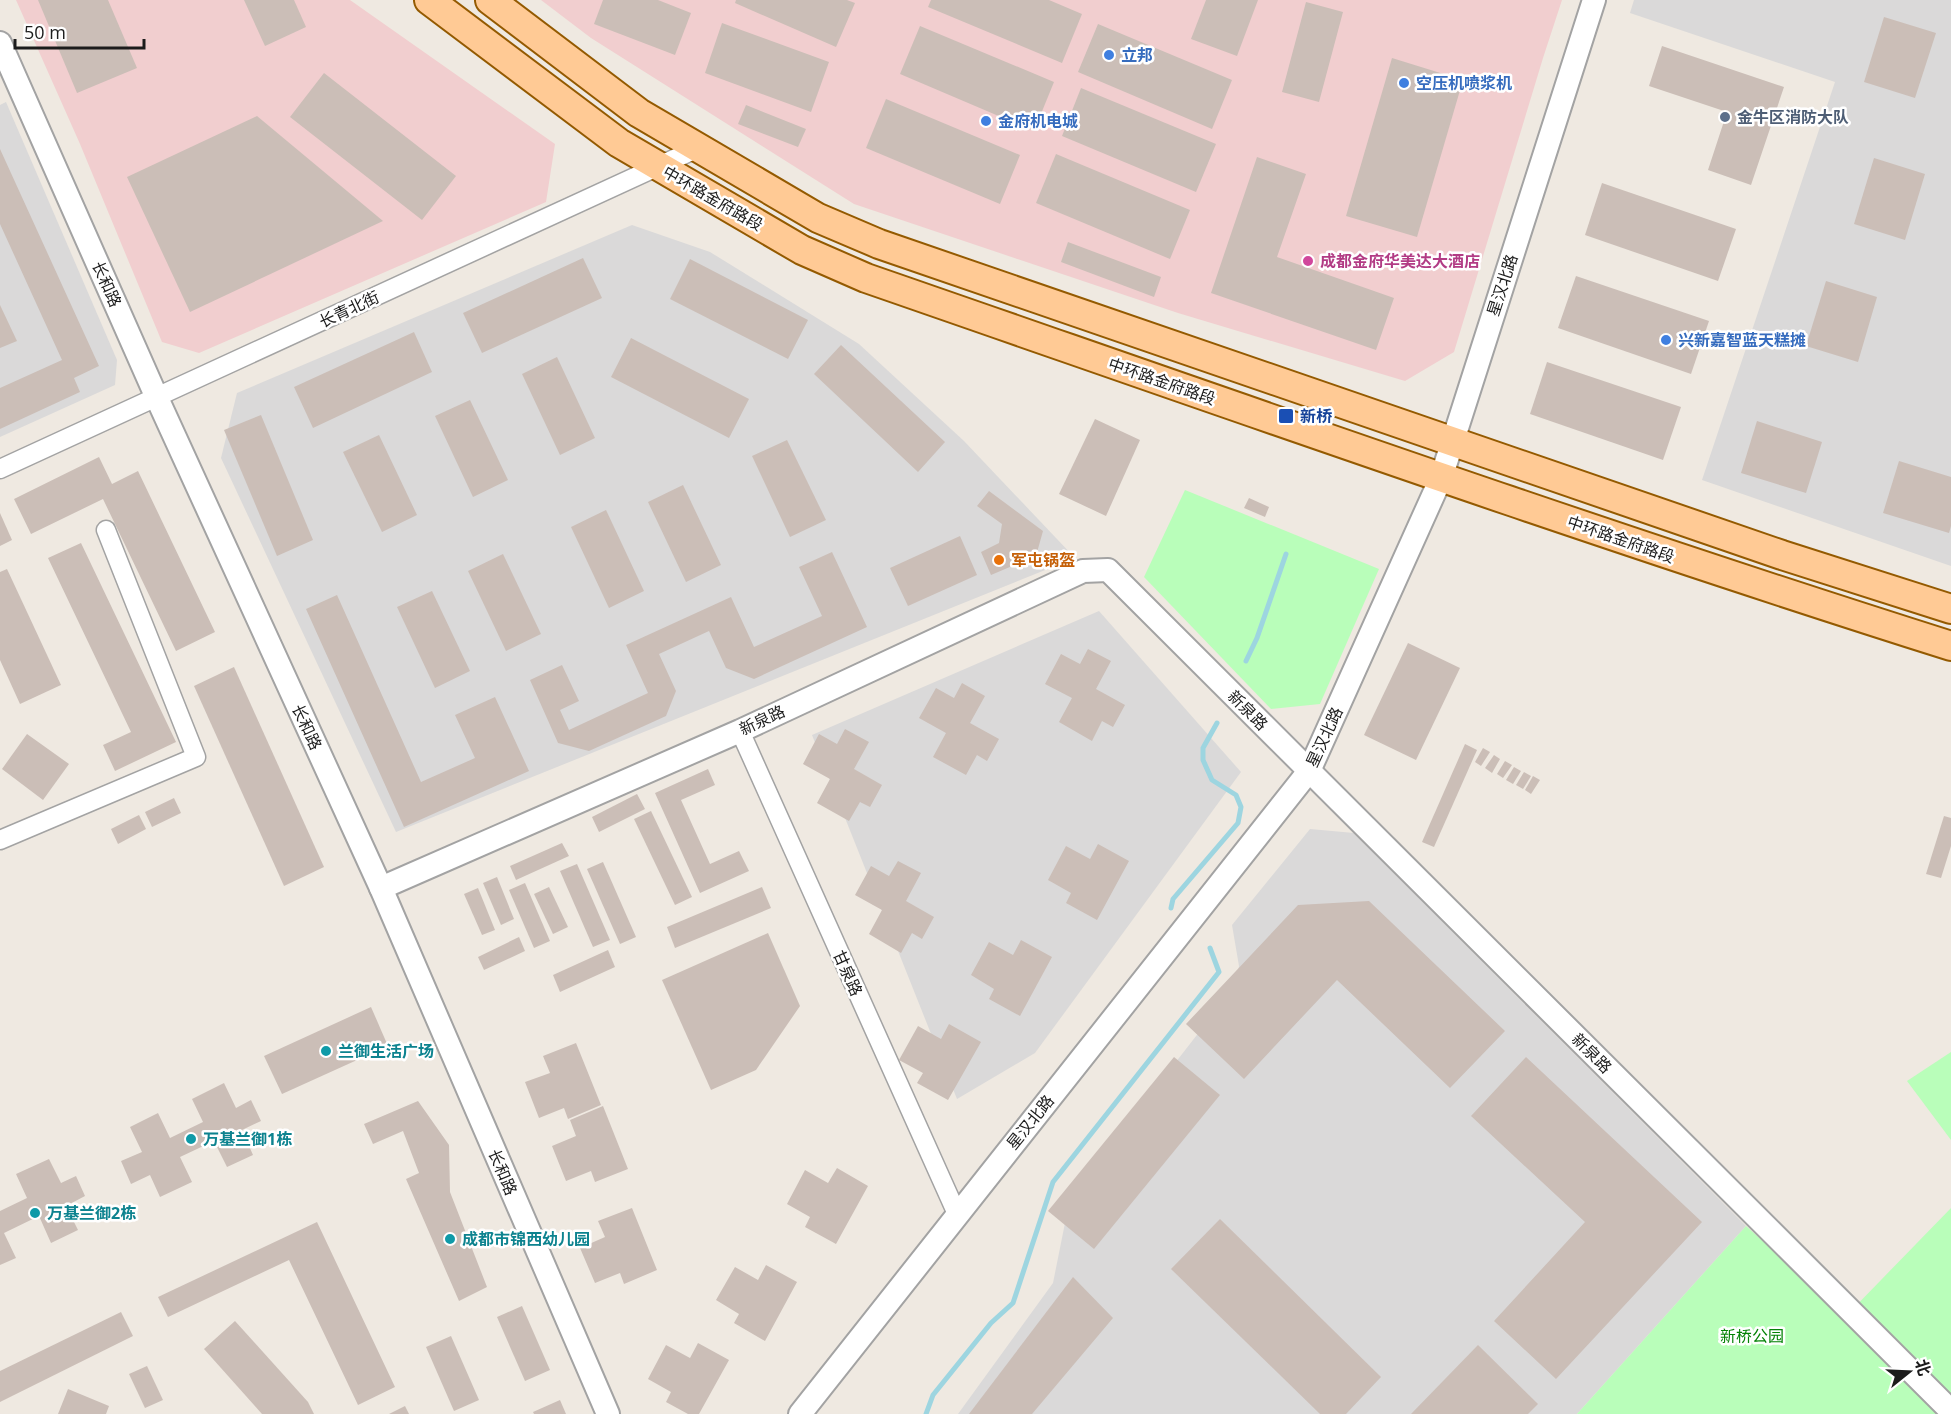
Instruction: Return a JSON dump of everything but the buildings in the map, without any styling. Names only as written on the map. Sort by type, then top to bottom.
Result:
[{"type":"main road","name":"中环路金府路段","points":[[429,0],[619,143],[802,250],[866,278],[1441,478],[1772,589],[1951,646]]},
{"type":"main road","points":[[490,0],[639,113],[818,218],[879,244],[1782,555],[1951,609]]},
{"type":"street","name":"星汉北路","points":[[800,1414],[1310,771],[1441,478],[1594,0]]},
{"type":"street","name":"长和路","points":[[0,43],[157,398],[381,888],[608,1414]]},
{"type":"street","name":"长青北街","points":[[0,469],[698,148]]},
{"type":"street","points":[[0,840],[196,757],[106,530]]},
{"type":"street","name":"新泉路","points":[[381,888],[740,731],[1083,572],[1108,570],[1951,1411]]},
{"type":"street","name":"甘泉路","points":[[740,731],[957,1214]]},
{"type":"shaded area","points":[[16,0],[350,0],[555,144],[546,202],[199,353],[162,342],[80,144]]},
{"type":"shaded area","points":[[541,0],[1562,0],[1454,352],[1405,381],[1178,313],[854,204],[591,38]]},
{"type":"shaded area","points":[[1634,0],[1951,0],[1951,566],[1702,480],[1835,82],[1630,13]]},
{"type":"shaded area","points":[[6,102],[117,360],[115,385],[0,437],[0,105]]},
{"type":"shaded area","points":[[632,225],[710,252],[859,344],[964,441],[1075,558],[396,832],[221,458],[237,393]]},
{"type":"shaded area","points":[[1099,611],[1241,772],[1035,1053],[957,1099],[812,735]]},
{"type":"shaded area","points":[[1310,829],[1354,833],[1746,1226],[1577,1414],[958,1414],[1053,1283],[1070,1198],[1235,986],[1239,966],[1232,925]]},
{"type":"green space","points":[[1185,490],[1379,569],[1320,704],[1271,709],[1144,577]]},
{"type":"green space","points":[[1951,1052],[1951,1140],[1907,1081]]},
{"type":"green space","name":"新桥公园","points":[[1951,1208],[1951,1414],[1577,1414],[1746,1226],[1846,1316]]},
{"type":"waterway","points":[[1246,661],[1257,638],[1286,554]]},
{"type":"waterway","points":[[1171,908],[1173,899],[1238,823],[1241,807],[1236,795],[1212,780],[1203,760],[1203,748],[1217,723]]},
{"type":"waterway","points":[[926,1414],[933,1395],[991,1323],[1013,1303],[1053,1182],[1219,972],[1210,948]]},
{"type":"place","name":"立邦","points":[[1109,55]]},
{"type":"place","name":"空压机喷浆机","points":[[1404,83]]},
{"type":"place","name":"金牛区消防大队","points":[[1725,117]]},
{"type":"place","name":"金府机电城","points":[[986,121]]},
{"type":"place","name":"成都金府华美达大酒店","points":[[1308,261]]},
{"type":"place","name":"兴新嘉智蓝天糕摊","points":[[1666,340]]},
{"type":"place","name":"新桥","points":[[1286,416]]},
{"type":"place","name":"军屯锅盔","points":[[999,560]]},
{"type":"place","name":"兰御生活广场","points":[[326,1051]]},
{"type":"place","name":"万基兰御1栋","points":[[191,1139]]},
{"type":"place","name":"万基兰御2栋","points":[[35,1213]]},
{"type":"place","name":"成都市锦西幼儿园","points":[[450,1239]]}]
